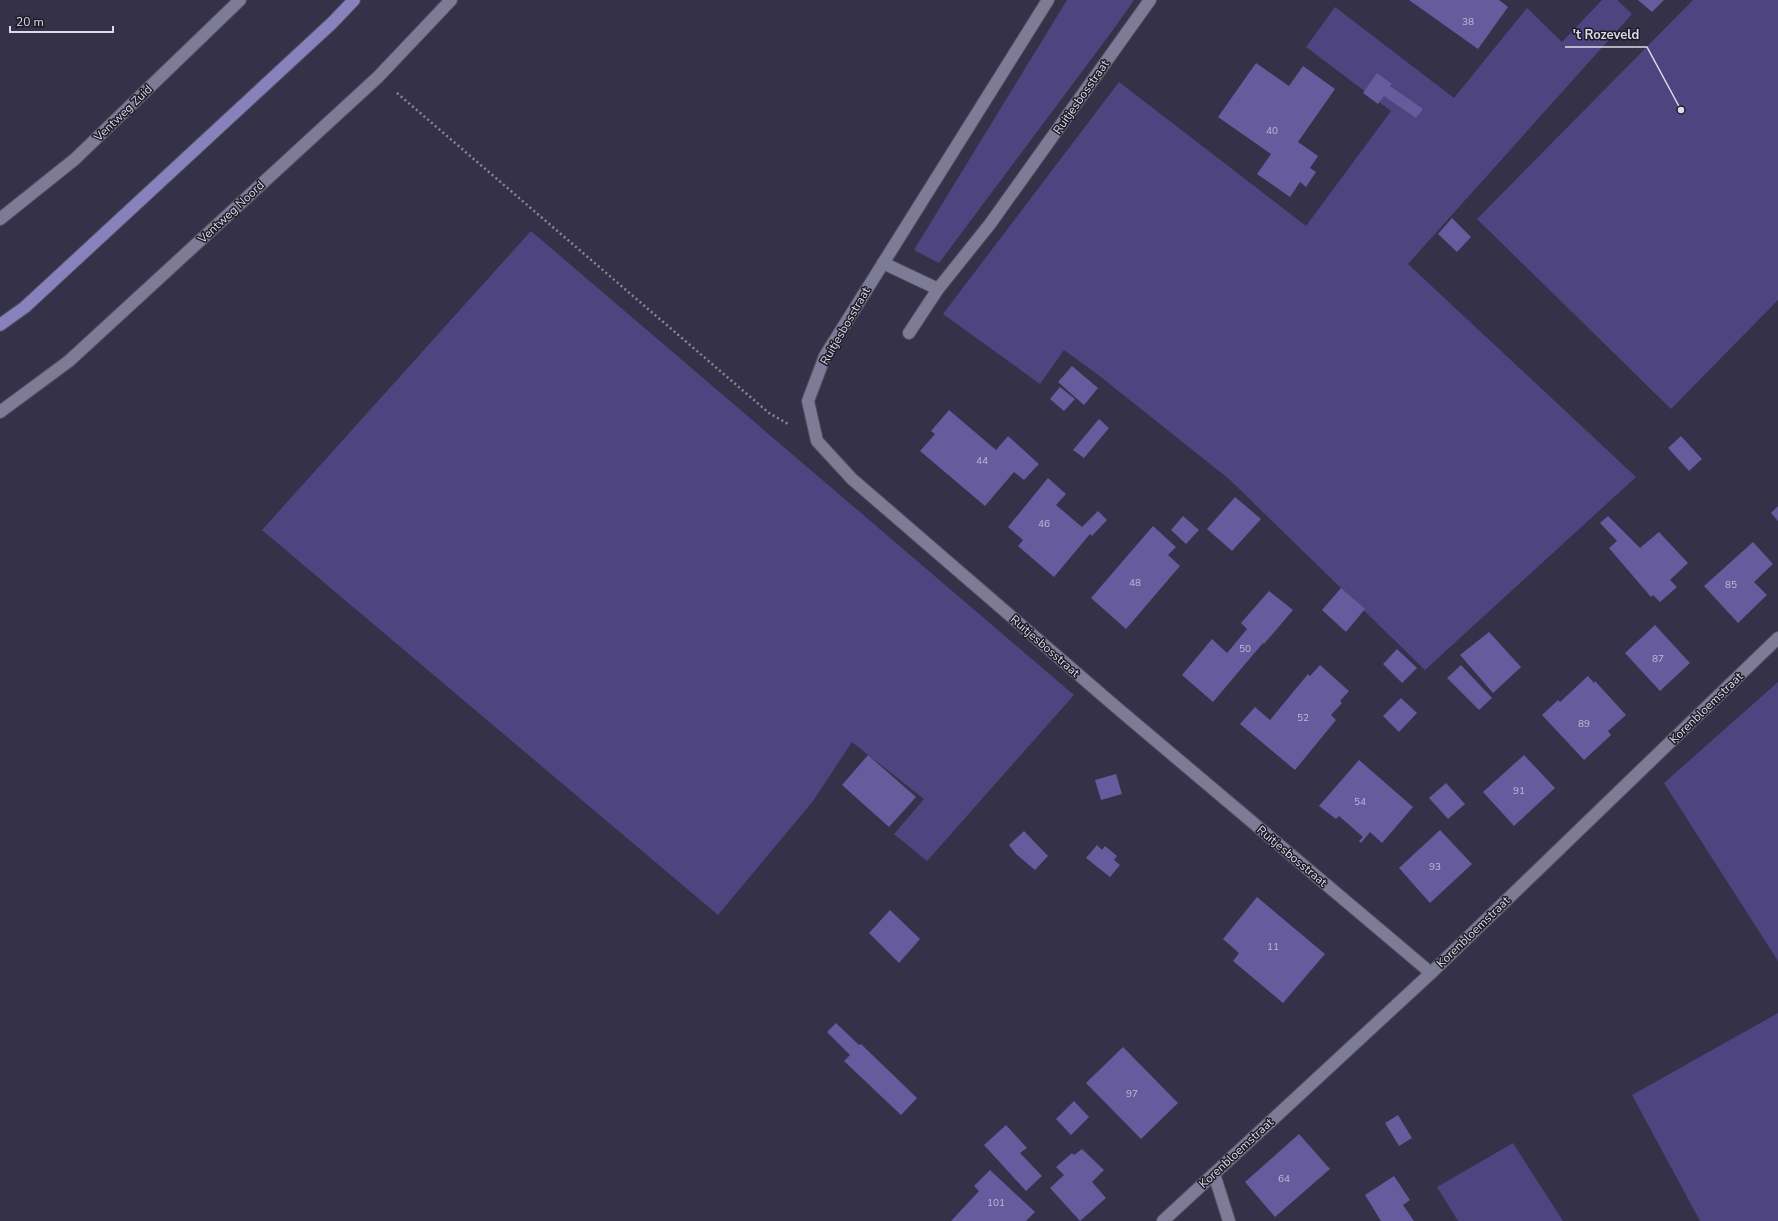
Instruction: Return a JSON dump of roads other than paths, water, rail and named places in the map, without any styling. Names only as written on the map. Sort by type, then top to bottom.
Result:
[{"type":"highway","points":[[0,325],[30,302],[332,23],[354,0]]},
{"type":"street","name":"Ventweg Zuid","points":[[0,219],[75,159],[240,0]]},
{"type":"street","name":"Ventweg Noord","points":[[0,412],[69,361],[378,77],[451,0]]},
{"type":"street","name":"Ruitjesbosstraat","points":[[1048,0],[825,356],[808,401],[817,441],[864,490],[1116,707],[1431,973]]},
{"type":"street","name":"Ruitjesbosstraat","points":[[909,333],[938,289],[990,224],[1150,0]]},
{"type":"street","points":[[883,263],[938,289]]},
{"type":"street","name":"Korenbloemstraat","points":[[1163,1221],[1431,973],[1778,638]]},
{"type":"street","points":[[1214,1174],[1230,1221]]},
{"type":"place","name":"'t Rozeveld","points":[[1681,110]]}]
